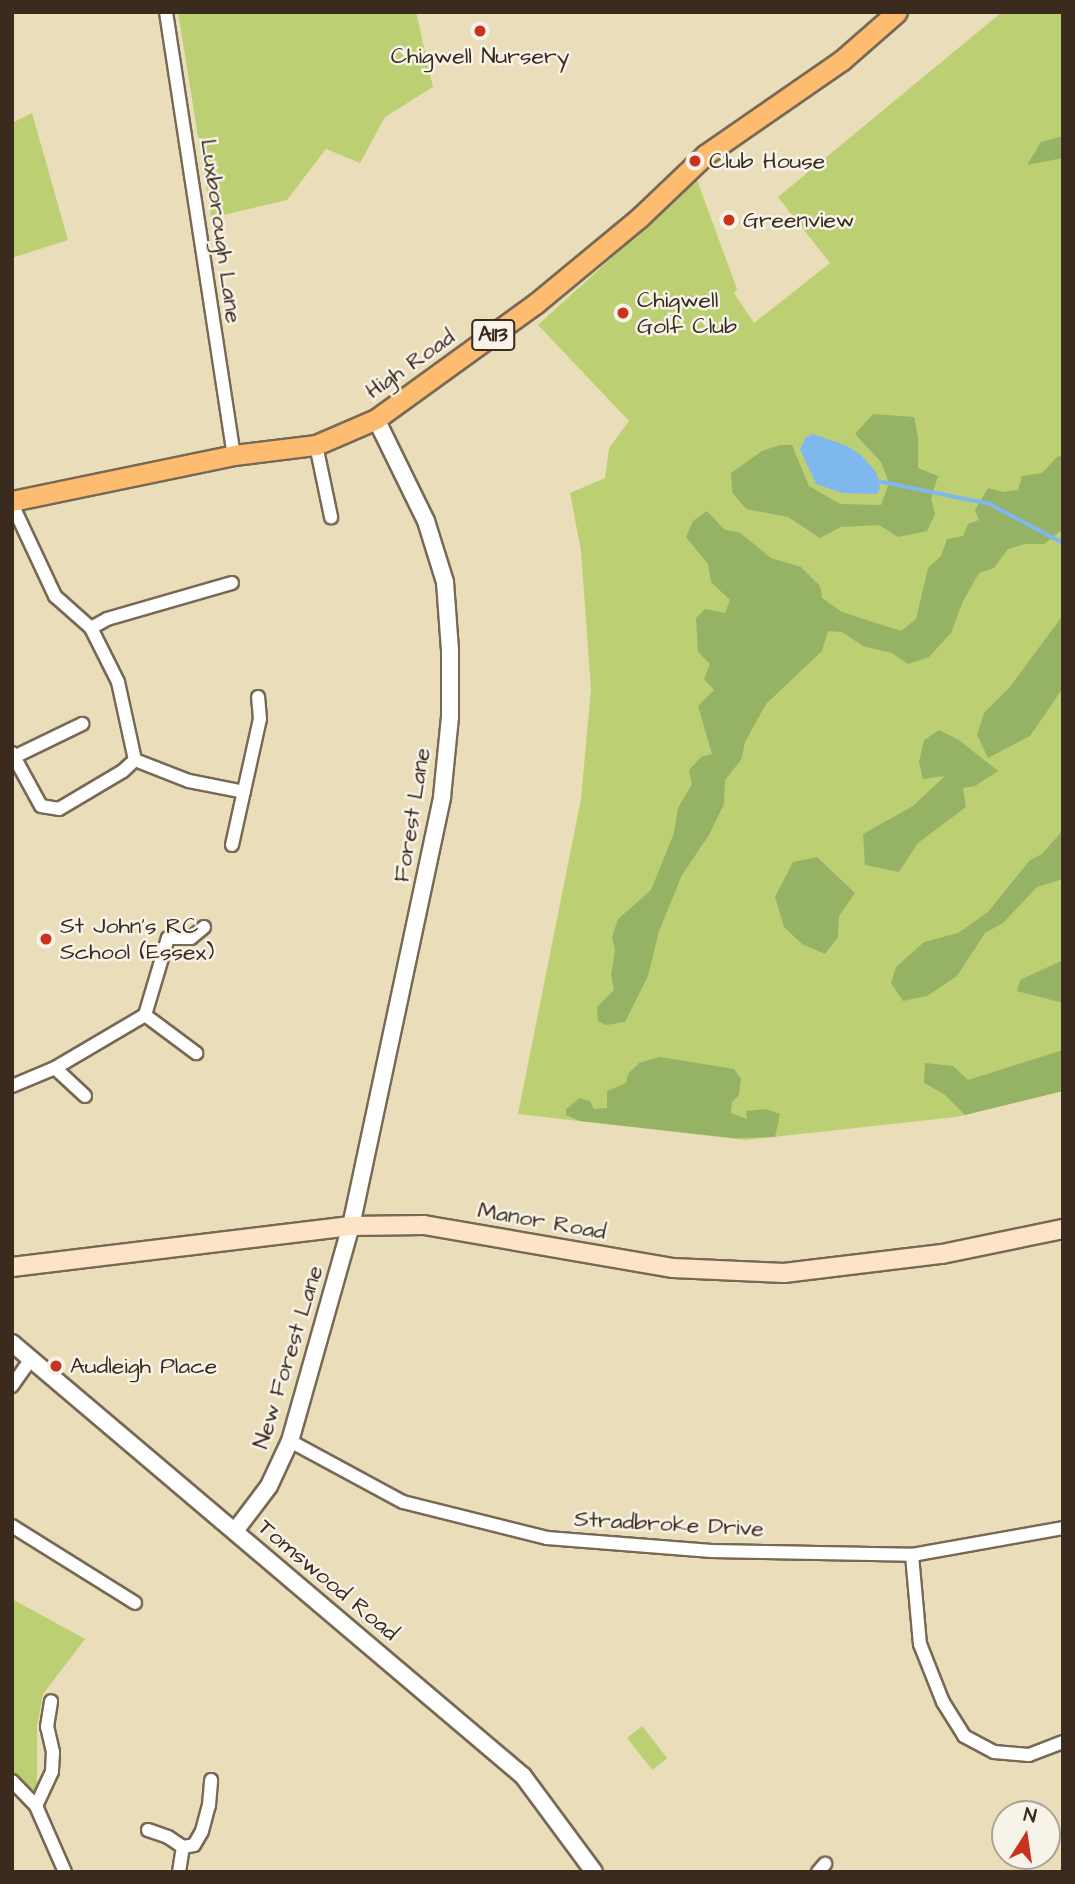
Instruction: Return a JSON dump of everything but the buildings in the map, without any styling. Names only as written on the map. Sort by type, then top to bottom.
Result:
[{"type":"main road","name":"High Road","points":[[12,502],[234,455],[316,445],[376,419],[535,304],[640,217],[705,155],[841,61],[897,12]]},
{"type":"main road","name":"Manor Road","points":[[12,1267],[351,1226],[424,1225],[673,1268],[784,1273],[942,1254],[1063,1229]]},
{"type":"street","name":"Luxborough Lane","points":[[166,12],[234,455]]},
{"type":"street","name":"Forest Lane","points":[[351,1226],[442,796],[450,717],[450,650],[445,582],[426,521],[376,419]]},
{"type":"street","points":[[316,445],[331,517]]},
{"type":"street","points":[[12,502],[55,596],[90,628],[118,682],[135,760]]},
{"type":"street","points":[[90,628],[107,619],[232,583]]},
{"type":"street","points":[[232,845],[260,719],[258,697]]},
{"type":"street","points":[[82,724],[13,755],[41,806],[59,809],[123,771],[135,760]]},
{"type":"street","points":[[135,760],[189,781],[244,792]]},
{"type":"street","points":[[12,1086],[55,1068],[145,1015],[168,938],[191,938],[204,926]]},
{"type":"street","points":[[145,1015],[196,1053]]},
{"type":"street","points":[[55,1068],[85,1096]]},
{"type":"street","name":"New Forest Lane","points":[[236,1531],[269,1486],[290,1441],[351,1226]]},
{"type":"street","name":"Tomswood Road","points":[[12,1343],[523,1776],[594,1872]]},
{"type":"street","points":[[12,1386],[31,1359]]},
{"type":"street","name":"Stradbroke Drive","points":[[290,1441],[403,1502],[547,1538],[711,1551],[912,1555],[1063,1528]]},
{"type":"street","points":[[12,1526],[135,1603]]},
{"type":"street","points":[[912,1555],[920,1644],[943,1702],[964,1735],[994,1752],[1029,1755],[1063,1742]]},
{"type":"street","points":[[36,1806],[52,1771],[53,1752],[47,1727],[51,1701]]},
{"type":"street","points":[[148,1830],[168,1837],[183,1847],[194,1844],[202,1831],[211,1780]]},
{"type":"street","points":[[12,1781],[36,1806],[65,1872]]},
{"type":"street","points":[[179,1872],[183,1847]]},
{"type":"green space","points":[[178,12],[416,12],[433,87],[385,117],[360,163],[326,149],[287,200],[211,218]]},
{"type":"green space","name":"Chigwell Golf Club","points":[[1002,12],[1063,12],[1063,1091],[956,1117],[745,1140],[518,1114],[581,799],[591,689],[581,551],[570,493],[605,478],[609,448],[629,421],[538,325],[697,180],[737,289],[734,293],[754,323],[830,263],[778,197]]},
{"type":"green space","points":[[32,113],[68,240],[12,258],[12,123]]},
{"type":"green space","points":[[1063,136],[1063,158],[1027,165],[1041,142]]},
{"type":"green space","points":[[873,414],[914,417],[918,437],[918,468],[938,476],[931,499],[935,514],[927,531],[898,537],[879,525],[841,527],[820,538],[788,517],[746,509],[732,492],[731,473],[762,451],[780,445],[792,445],[809,486],[840,504],[881,505],[889,483],[881,462],[855,434]]},
{"type":"green space","points":[[1063,455],[1063,529],[1044,544],[1025,544],[1008,549],[994,568],[979,573],[963,601],[951,633],[929,657],[908,664],[892,653],[863,646],[842,632],[828,631],[822,651],[766,704],[745,742],[741,760],[725,780],[724,804],[709,835],[682,875],[659,931],[648,976],[625,1022],[606,1025],[598,1021],[597,1007],[614,990],[611,975],[615,951],[612,937],[618,919],[651,890],[674,833],[678,808],[692,784],[689,770],[701,757],[712,754],[698,706],[714,690],[704,679],[710,664],[698,652],[696,618],[705,609],[725,613],[730,600],[711,582],[708,564],[686,537],[693,521],[707,511],[725,530],[739,532],[771,558],[801,567],[820,586],[822,598],[842,612],[901,631],[916,619],[928,568],[941,556],[947,539],[963,536],[968,524],[979,520],[975,510],[988,488],[1003,492],[1018,490],[1022,476],[1042,473],[1057,457]]},
{"type":"green space","points":[[1063,615],[1063,688],[1030,736],[988,758],[977,735],[984,713],[1010,687]]},
{"type":"green space","points":[[939,730],[959,740],[998,771],[975,786],[963,788],[966,807],[918,843],[899,872],[865,865],[863,834],[913,806],[945,776],[923,779],[919,762],[924,740]]},
{"type":"green space","points":[[1063,830],[1063,879],[1037,887],[1003,923],[985,933],[957,976],[927,996],[903,1001],[891,983],[896,967],[924,942],[958,933],[988,912],[1030,860],[1042,854]]},
{"type":"green space","points":[[817,857],[855,893],[839,916],[838,937],[825,954],[802,944],[784,927],[775,897],[793,862]]},
{"type":"green space","points":[[1063,960],[1063,1003],[1017,991],[1020,980]]},
{"type":"green space","points":[[1063,1050],[1063,1091],[965,1115],[944,1094],[924,1083],[925,1063],[953,1066],[968,1080]]},
{"type":"green space","points":[[660,1057],[734,1069],[741,1079],[739,1095],[732,1102],[731,1113],[747,1119],[746,1111],[766,1109],[780,1114],[775,1137],[733,1138],[580,1121],[566,1115],[566,1109],[580,1098],[590,1101],[594,1109],[607,1108],[607,1091],[626,1083],[628,1074],[639,1063]]},
{"type":"green space","points":[[12,1599],[85,1639],[43,1694],[37,1726],[37,1793],[12,1782]]},
{"type":"green space","points":[[642,1726],[667,1758],[652,1770],[627,1738]]},
{"type":"water","points":[[813,434],[847,446],[861,455],[876,472],[880,488],[877,494],[842,493],[816,484],[800,449],[806,437]]},
{"type":"waterway","points":[[878,481],[990,504],[1063,543]]},
{"type":"place","name":"Chigwell Nursery","points":[[480,31]]},
{"type":"place","name":"Club House","points":[[695,161]]},
{"type":"place","name":"Greenview","points":[[729,220]]},
{"type":"place","name":"Chigwell Golf Club","points":[[623,313]]},
{"type":"place","name":"St John's RC School (Essex)","points":[[46,939]]},
{"type":"place","name":"Audleigh Place","points":[[56,1366]]}]
